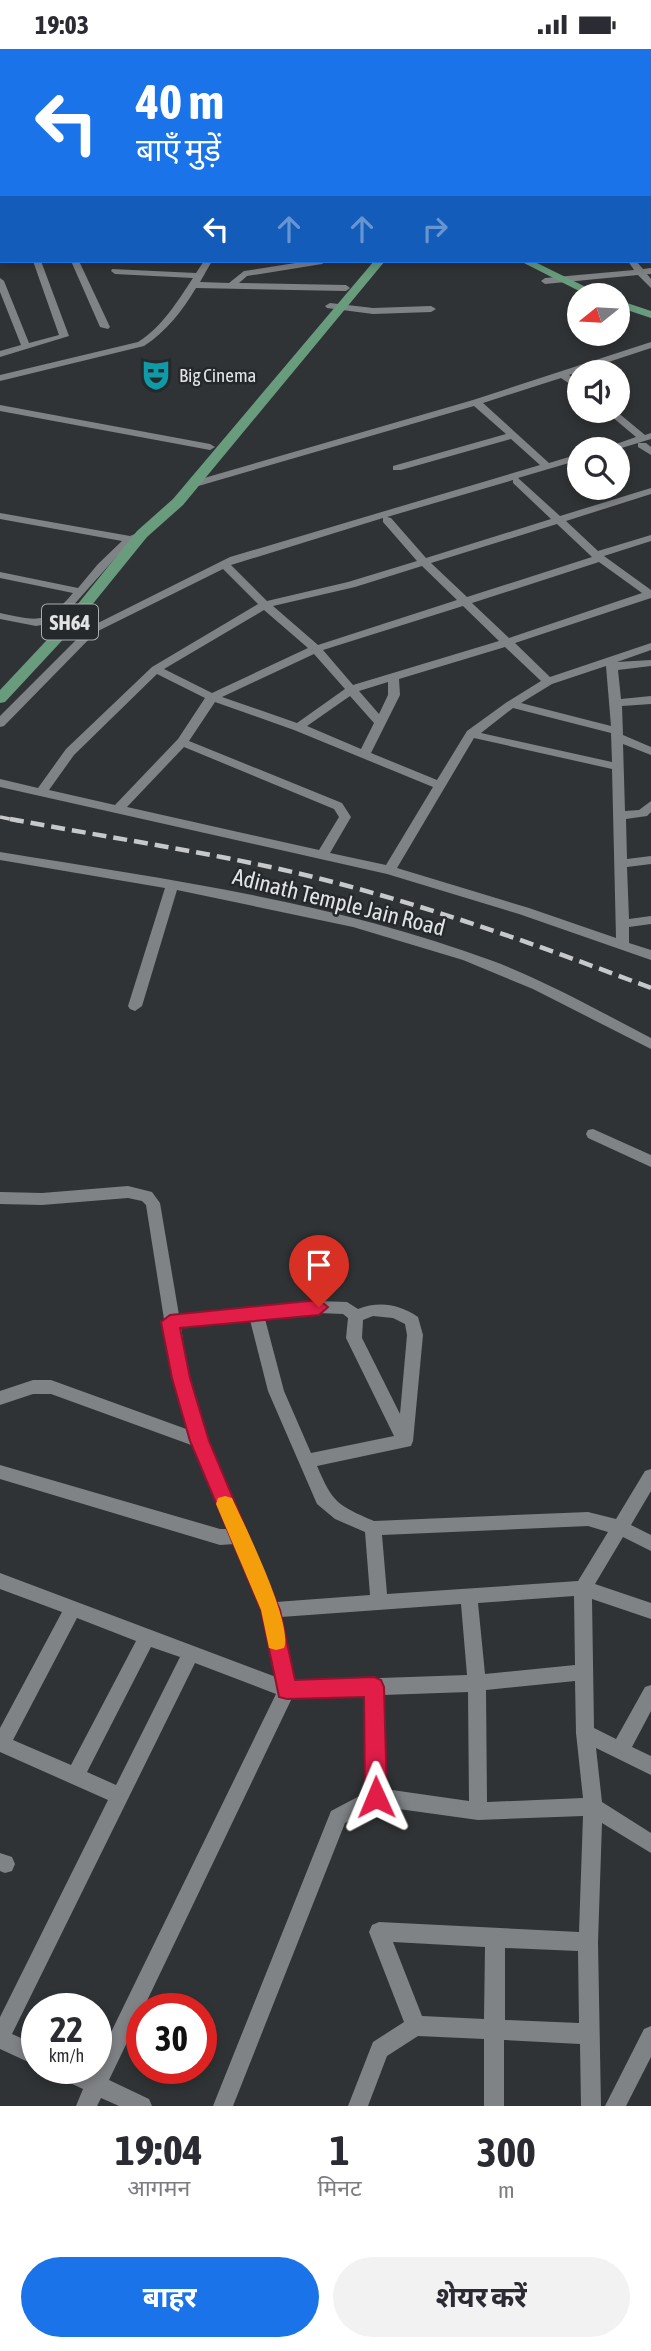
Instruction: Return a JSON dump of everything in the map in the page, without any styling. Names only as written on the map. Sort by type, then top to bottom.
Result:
[{"type":"main road","name":"SH64","points":[[0,699],[65,629],[132,542],[158,516],[178,502],[335,307],[366,263]]},
{"type":"main road","name":"SH64","points":[[158,516],[167,499],[211,447],[335,307],[378,263]]},
{"type":"main road","points":[[513,263],[545,282],[567,291]]},
{"type":"main road","points":[[529,263],[568,283]]},
{"type":"main road","points":[[630,307],[651,315]]},
{"type":"main road","points":[[630,315],[651,322]]},
{"type":"street","points":[[0,354],[60,339],[65,333],[38,263]]},
{"type":"street","points":[[76,263],[105,327]]},
{"type":"street","points":[[0,377],[141,344],[157,334],[207,263]]},
{"type":"street","points":[[230,287],[244,274],[311,263]]},
{"type":"street","points":[[115,271],[199,276]]},
{"type":"street","points":[[545,282],[646,272],[651,285]]},
{"type":"street","points":[[0,281],[26,347]]},
{"type":"street","points":[[193,285],[346,288]]},
{"type":"street","points":[[335,307],[373,311],[431,309]]},
{"type":"street","points":[[191,485],[476,402],[651,345]]},
{"type":"street","points":[[562,374],[567,378]]},
{"type":"street","points":[[476,402],[547,466]]},
{"type":"street","points":[[0,408],[211,447]]},
{"type":"street","points":[[625,423],[647,440],[651,452]]},
{"type":"street","points":[[397,468],[513,435]]},
{"type":"street","points":[[630,447],[647,440]]},
{"type":"street","points":[[0,723],[92,630],[234,559],[567,460]]},
{"type":"street","points":[[225,565],[240,563],[567,467]]},
{"type":"street","points":[[517,481],[556,521],[598,557],[648,590]]},
{"type":"street","points":[[41,792],[70,752],[156,669],[265,605],[351,585],[651,491]]},
{"type":"street","points":[[0,516],[132,542]]},
{"type":"street","points":[[387,520],[425,563],[548,682]]},
{"type":"street","points":[[118,809],[182,743],[212,697],[316,649],[651,538]]},
{"type":"street","points":[[0,616],[31,623],[50,621],[132,542]]},
{"type":"street","points":[[225,565],[265,605],[316,649],[380,723]]},
{"type":"street","points":[[0,575],[79,591]]},
{"type":"street","points":[[298,727],[353,689],[508,642],[648,590]]},
{"type":"street","points":[[389,870],[471,734],[511,704],[548,682],[611,664],[651,646]]},
{"type":"street","points":[[611,664],[651,663]]},
{"type":"street","points":[[611,664],[617,703],[623,946]]},
{"type":"street","points":[[156,669],[212,697],[298,727],[440,786]]},
{"type":"street","points":[[364,755],[394,695],[393,676]]},
{"type":"street","points":[[617,703],[651,700]]},
{"type":"street","points":[[511,704],[617,734],[651,751]]},
{"type":"street","points":[[471,734],[618,767]]},
{"type":"street","points":[[182,743],[338,806],[345,817],[321,855]]},
{"type":"street","points":[[0,783],[389,870],[524,911],[651,955]]},
{"type":"street","points":[[620,816],[643,813],[651,805]]},
{"type":"street","name":"Adinath Temple Jain Road","points":[[0,856],[244,897],[363,925],[468,957],[526,979],[651,1044]]},
{"type":"street","points":[[621,864],[651,860]]},
{"type":"street","points":[[135,1006],[172,886]]},
{"type":"street","points":[[622,924],[651,920]]},
{"type":"street","points":[[593,1134],[651,1161]]},
{"type":"street","points":[[0,1198],[42,1199],[128,1192],[147,1196],[153,1203],[181,1378],[200,1441],[271,1610],[287,1690],[86,2106]]},
{"type":"street","points":[[170,1322],[319,1307],[347,1308],[356,1316]]},
{"type":"street","points":[[356,1316],[372,1310],[387,1310],[405,1315],[412,1321],[415,1335],[405,1441]]},
{"type":"street","points":[[256,1313],[276,1391],[323,1499],[341,1514],[373,1528],[588,1519],[618,1527],[651,1543]]},
{"type":"street","points":[[356,1316],[354,1338],[405,1441]]},
{"type":"street","points":[[0,1398],[33,1387],[51,1387],[200,1441]]},
{"type":"street","points":[[307,1461],[405,1441]]},
{"type":"street","points":[[0,1472],[220,1537],[238,1536]]},
{"type":"street","points":[[591,2106],[588,1941],[593,1807],[584,1733],[583,1588],[651,1476]]},
{"type":"street","points":[[373,1528],[379,1602]]},
{"type":"street","points":[[0,1581],[287,1690],[477,1683],[584,1672]]},
{"type":"street","points":[[271,1610],[583,1588],[651,1611]]},
{"type":"street","points":[[469,1596],[477,1683],[478,1811]]},
{"type":"street","points":[[73,1608],[0,1744],[120,1797]]},
{"type":"street","points":[[75,1776],[147,1637]]},
{"type":"street","points":[[21,2049],[0,2039],[191,1653]]},
{"type":"street","points":[[374,1687],[376,1797]]},
{"type":"street","points":[[620,1750],[651,1693]]},
{"type":"street","points":[[584,1733],[651,1766]]},
{"type":"street","points":[[223,2106],[338,1817],[376,1797],[478,1811],[593,1807],[651,1845]]},
{"type":"street","points":[[416,2027],[379,1931],[588,1941]]},
{"type":"street","points":[[494,2106],[495,1938]]},
{"type":"street","points":[[358,2106],[380,2049],[416,2027],[590,2034]]},
{"type":"street","points":[[615,2106],[651,2036]]},
{"type":"street","points":[[97,2085],[142,2106]]},
{"type":"railway","points":[[0,817],[19,821]]},
{"type":"railway","points":[[10,819],[225,858],[342,884],[476,925],[651,988]]},
{"type":"slow traffic","points":[[225,1504],[271,1610],[276,1641]]},
{"type":"place","name":"Big Cinema","points":[[156,375]]},
{"type":"route","points":[[319,1307],[170,1322],[181,1378],[200,1441],[271,1610],[287,1690],[374,1687],[376,1797]]}]
